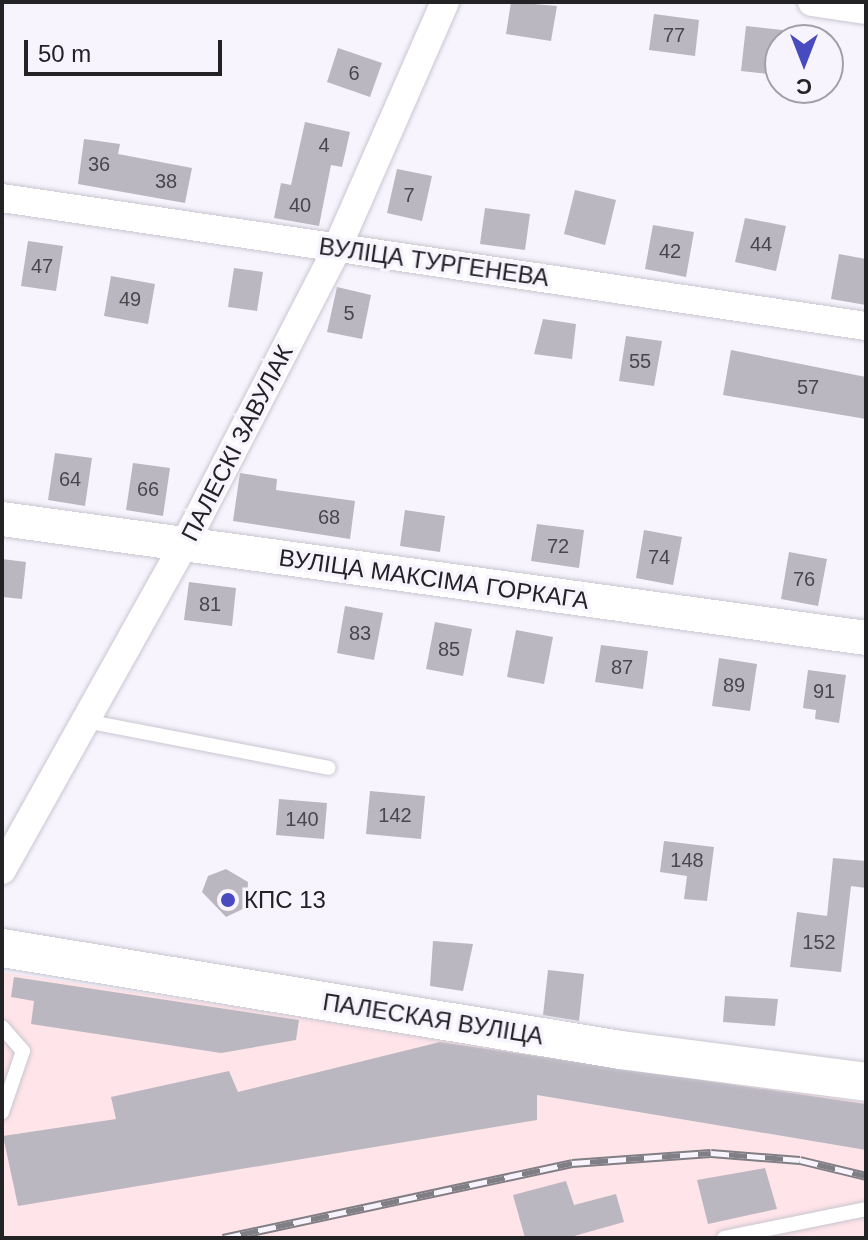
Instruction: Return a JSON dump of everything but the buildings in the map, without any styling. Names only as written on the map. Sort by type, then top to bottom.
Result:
[{"type":"main road","name":"ПАЛЕСКАЯ ВУЛІЦА","points":[[2,948],[621,1050],[866,1082]]},
{"type":"street","name":"ПАЛЕСКІ ЗАВУЛАК","points":[[2,870],[184,545],[337,248],[445,2]]},
{"type":"street","points":[[812,2],[866,10]]},
{"type":"street","name":"ВУЛІЦА ТУРГЕНЕВА","points":[[2,198],[866,326]]},
{"type":"street","name":"ВУЛІЦА МАКСІМА ГОРКАГА","points":[[2,519],[866,638]]},
{"type":"lane","points":[[85,721],[328,768]]},
{"type":"lane","points":[[2,1027],[23,1051],[2,1112]]},
{"type":"lane","points":[[724,1238],[866,1209]]},
{"type":"shaded area","points":[[2,972],[866,1102],[866,1238],[2,1238]]},
{"type":"railway","points":[[223,1238],[572,1163],[711,1153],[800,1160],[866,1176]]},
{"type":"place","name":"КПС 13","points":[[228,900]]}]
